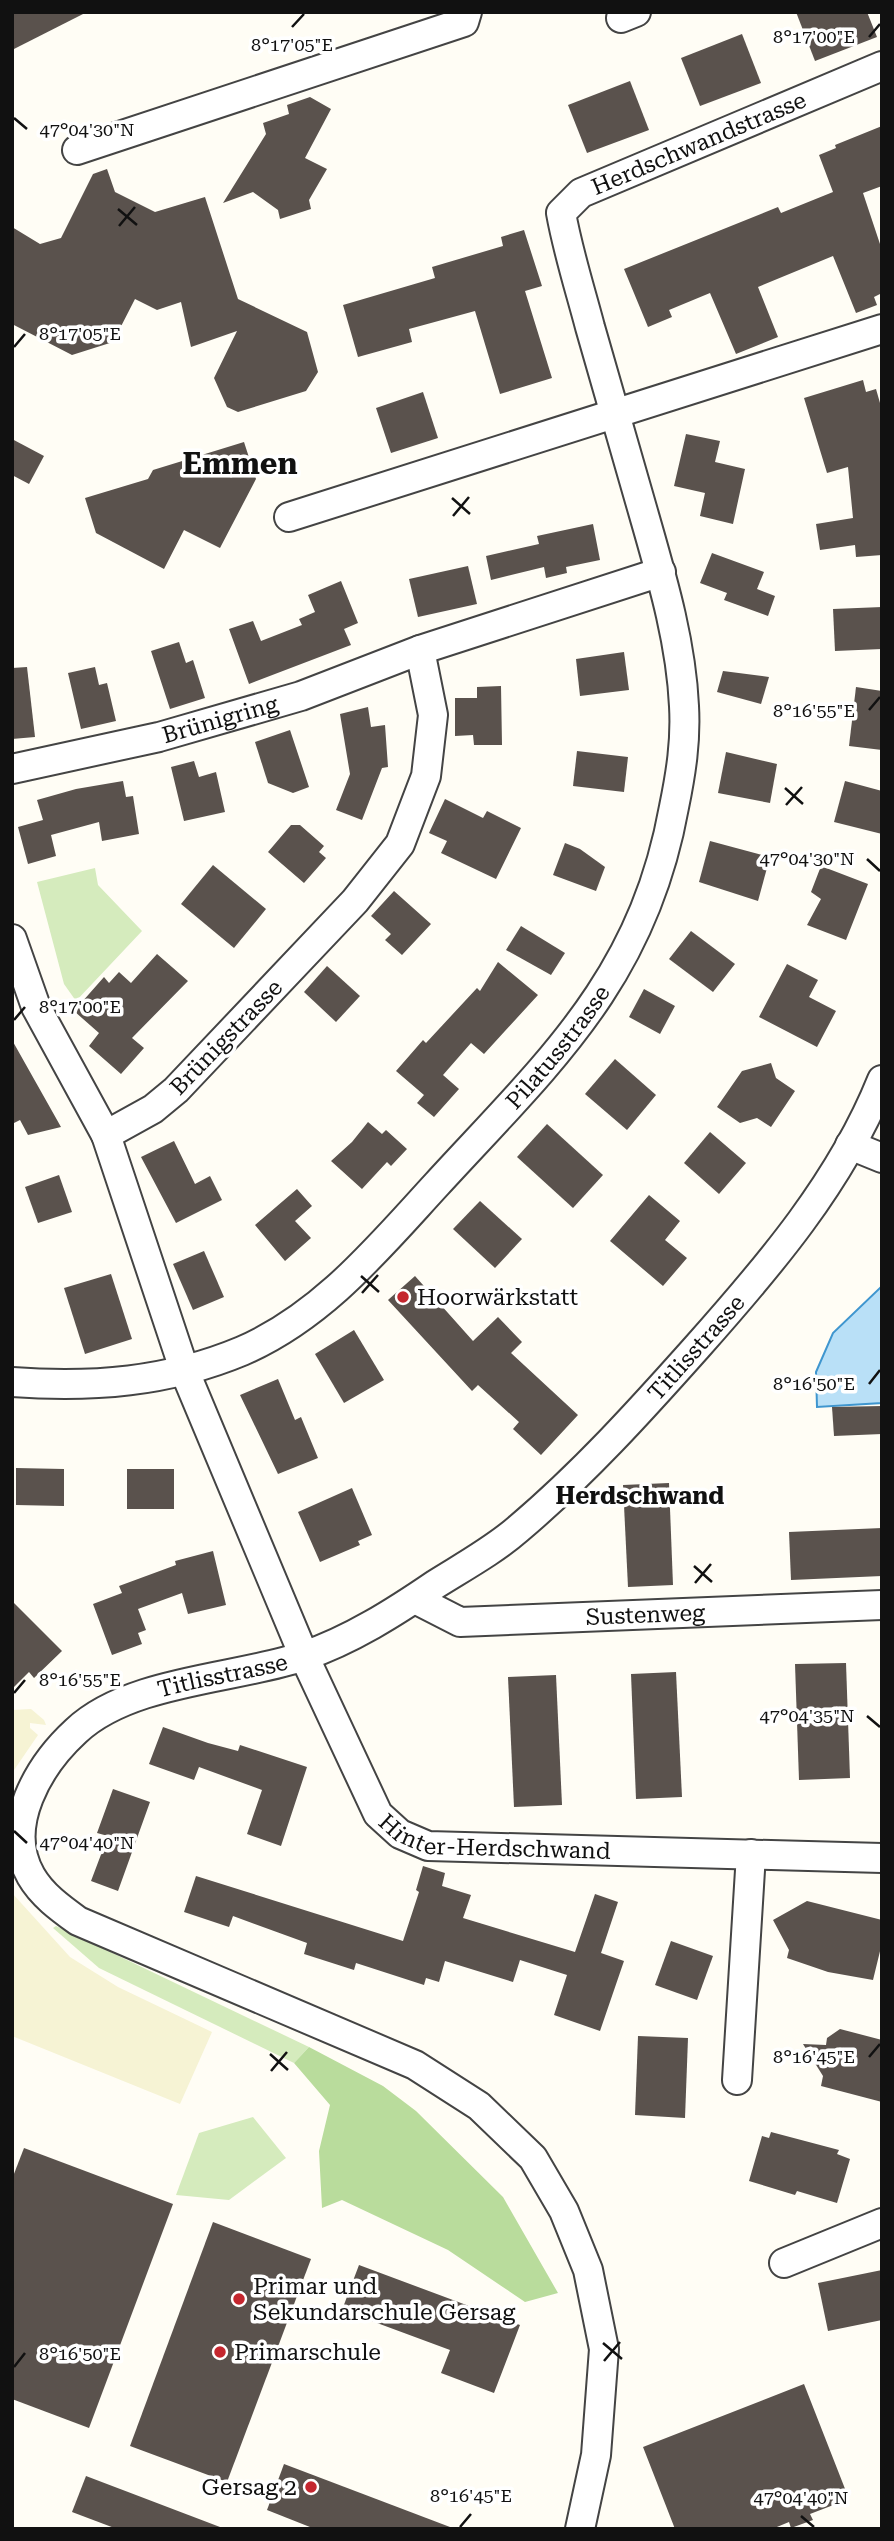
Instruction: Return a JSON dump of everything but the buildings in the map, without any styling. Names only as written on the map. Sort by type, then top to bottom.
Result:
[{"type":"street","points":[[77,150],[464,22],[467,12]]},
{"type":"street","name":"Herdschwandstrasse","points":[[615,414],[561,214],[581,192],[882,66]]},
{"type":"street","points":[[289,517],[882,329]]},
{"type":"street","name":"Pilatusstrasse","points":[[12,1382],[102,1385],[185,1372],[246,1349],[313,1310],[341,1286],[532,1080],[586,1017],[611,980],[651,899],[664,856],[684,756],[684,706],[678,649],[661,572],[615,414]]},
{"type":"street","points":[[420,650],[661,572]]},
{"type":"street","name":"Brünigring","points":[[12,769],[159,737],[301,696],[420,650]]},
{"type":"street","name":"Brünigstrasse","points":[[106,1135],[153,1109],[176,1090],[355,901],[400,845],[426,776],[432,715],[420,650]]},
{"type":"street","points":[[12,939],[36,1007],[106,1135],[185,1372],[304,1656]]},
{"type":"street","name":"Titlisstrasse","points":[[580,2529],[596,2455],[604,2349],[588,2270],[565,2211],[533,2158],[480,2106],[415,2065],[78,1921],[51,1902],[30,1875],[21,1846],[23,1808],[50,1761],[77,1729],[116,1706],[168,1688],[304,1656],[387,1617],[515,1532],[614,1440],[765,1270],[823,1192],[882,1080]]},
{"type":"street","points":[[850,1145],[882,1158]]},
{"type":"street","name":"Sustenweg","points":[[415,1599],[460,1622],[882,1605]]},
{"type":"street","name":"Hinter-Herdschwand","points":[[304,1656],[378,1814],[400,1834],[428,1846],[882,1858]]},
{"type":"street","points":[[737,2080],[751,1854]]},
{"type":"street","points":[[784,2263],[882,2223]]},
{"type":"shaded area","points":[[31,1709],[46,1725],[30,1723],[30,1728],[38,1735],[12,1773],[12,1710]]},
{"type":"shaded area","points":[[12,1893],[70,1957],[118,1987],[212,2032],[180,2104],[12,2036]]},
{"type":"green space","points":[[95,868],[98,885],[142,931],[76,1001],[64,984],[37,882]]},
{"type":"green space","points":[[56,1926],[309,2047],[294,2063],[99,1968],[53,1928]]},
{"type":"green space","points":[[309,2047],[383,2086],[416,2111],[503,2197],[558,2293],[525,2302],[448,2250],[342,2200],[322,2208],[319,2151],[330,2105],[294,2063]]},
{"type":"green space","points":[[253,2117],[286,2158],[229,2200],[176,2195],[199,2133]]},
{"type":"water","points":[[882,1286],[882,1403],[817,1407],[816,1372],[833,1333]]},
{"type":"place","name":"Hoorwärkstatt","points":[[403,1297]]},
{"type":"place","name":"Primar und Sekundarschule Gersag","points":[[239,2299]]},
{"type":"place","name":"Primarschule","points":[[220,2352]]},
{"type":"place","name":"Gersag 2","points":[[311,2487]]},
{"type":"district","name":"Emmen","points":[[240,464]]},
{"type":"district","name":"Herdschwand","points":[[640,1496]]}]
